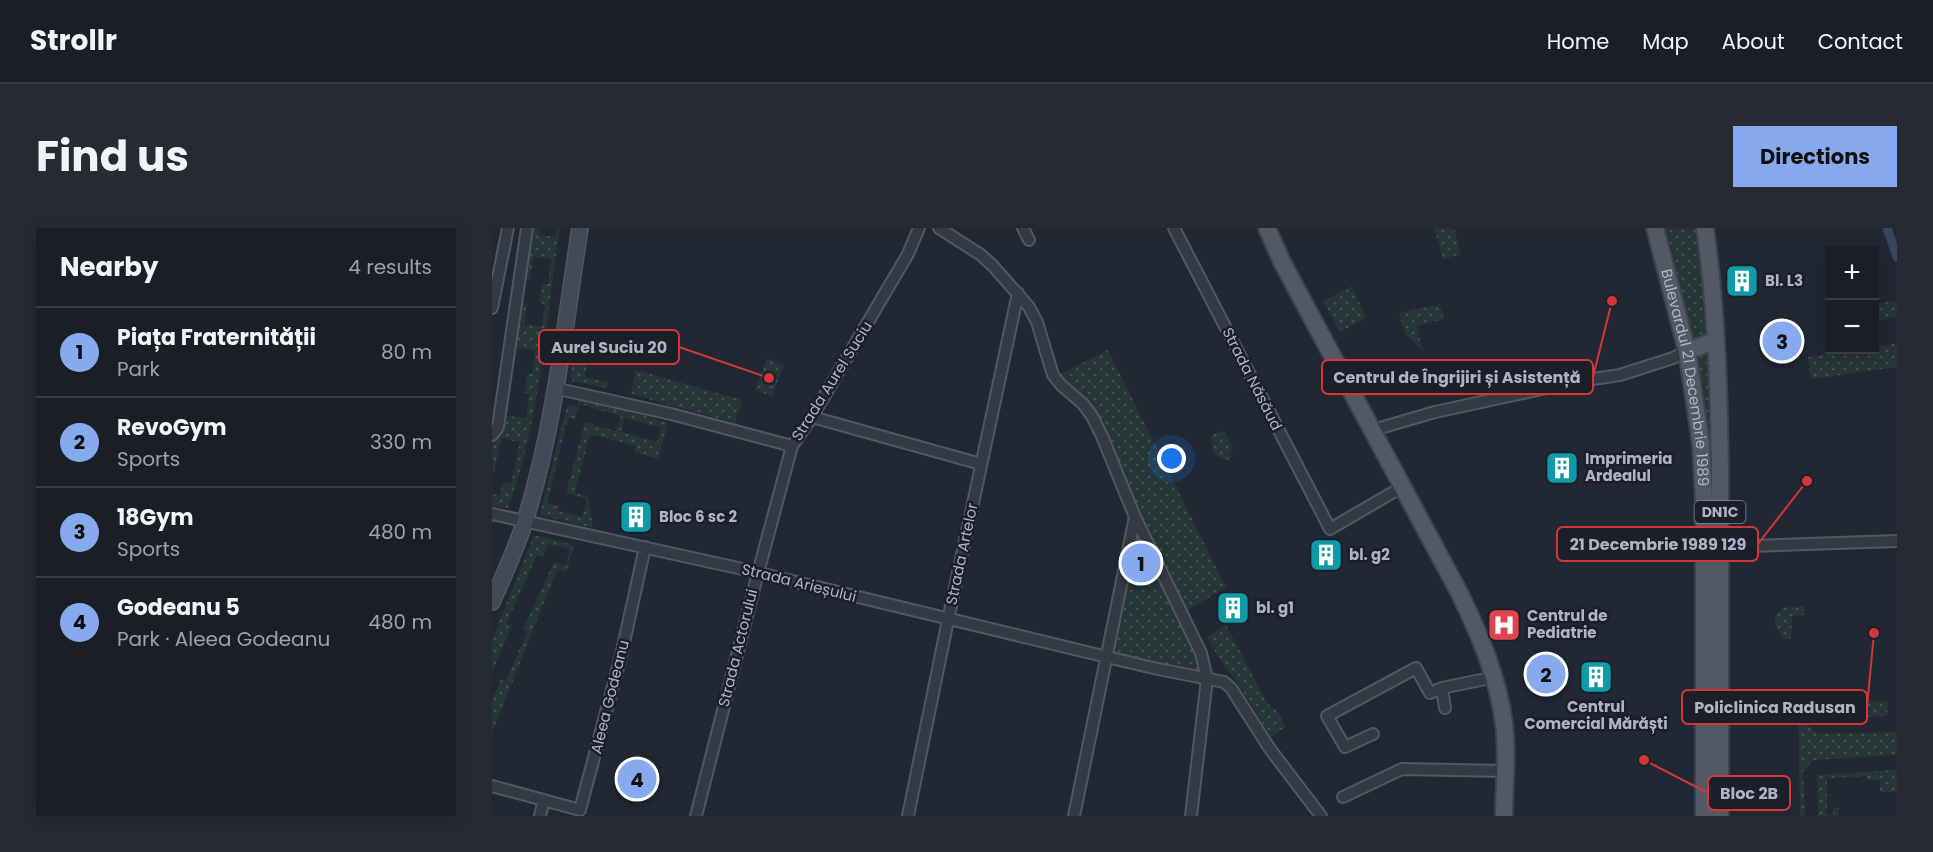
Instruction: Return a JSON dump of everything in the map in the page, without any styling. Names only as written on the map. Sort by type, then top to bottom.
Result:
[{"type":"main road","points":[[492,602],[525,521],[543,451],[580,228]]},
{"type":"main road","points":[[1267,228],[1282,262],[1475,623],[1488,655],[1495,677],[1504,725],[1504,816]]},
{"type":"main road","name":"Bulevardul 21 Decembrie 1989","points":[[1655,228],[1687,351],[1701,444],[1704,482],[1704,816]]},
{"type":"main road","name":"Bulevardul 21 Decembrie 1989","points":[[1705,228],[1713,284],[1721,544],[1720,816]]},
{"type":"main road","points":[[1687,351],[1715,341]]},
{"type":"street","points":[[492,308],[508,228]]},
{"type":"street","points":[[492,435],[498,427],[526,228]]},
{"type":"street","name":"Strada Aurel Suciu","points":[[554,388],[671,414],[792,446],[812,417],[908,254],[919,228]]},
{"type":"street","points":[[939,228],[981,255],[1029,307],[1037,322],[1053,375],[1092,416],[1114,463],[1135,517],[1201,653],[1207,679],[1191,816]]},
{"type":"street","points":[[1023,228],[1029,240]]},
{"type":"street","name":"Strada Năsăud","points":[[1174,228],[1330,529],[1402,487]]},
{"type":"street","name":"Strada Artelor","points":[[908,816],[1018,293]]},
{"type":"street","points":[[1373,430],[1445,410],[1579,381],[1620,375],[1664,362],[1687,351]]},
{"type":"street","points":[[812,417],[981,464]]},
{"type":"street","name":"Strada Actorului","points":[[696,816],[792,446]]},
{"type":"street","name":"Strada Arieșului","points":[[492,514],[758,573],[1153,668],[1224,682],[1270,749],[1321,816]]},
{"type":"street","points":[[1074,816],[1135,517]]},
{"type":"street","points":[[1721,544],[1752,546],[1897,541]]},
{"type":"street","name":"Aleea Godeanu","points":[[492,786],[580,810],[614,683],[645,547]]},
{"type":"street","points":[[1373,734],[1345,747],[1327,716],[1416,668],[1430,693],[1442,688],[1495,677]]},
{"type":"street","points":[[1442,688],[1445,708]]},
{"type":"street","points":[[1343,797],[1402,769],[1504,771]]},
{"type":"street","points":[[540,816],[544,800]]},
{"type":"shaded area","points":[[530,228],[540,228],[539,235],[555,237],[557,228],[560,228],[535,405],[528,440],[508,508],[492,506],[492,494],[500,496],[503,483],[511,484],[520,442],[501,438],[493,478],[492,444],[501,425]],"holes":[[[533,257],[551,259],[548,284],[542,284],[539,303],[545,304],[542,327],[524,324],[527,304],[522,303],[525,279],[530,280]],[[515,348],[535,350],[532,374],[527,373],[525,393],[529,394],[526,418],[507,416]]]},
{"type":"shaded area","points":[[1434,228],[1454,228],[1461,254],[1443,259]]},
{"type":"shaded area","points":[[1665,228],[1696,228],[1708,330],[1705,339],[1691,342],[1674,283]]},
{"type":"shaded area","points":[[1352,286],[1366,318],[1340,332],[1323,301]]},
{"type":"shaded area","points":[[1897,301],[1897,317],[1879,320],[1879,303]]},
{"type":"shaded area","points":[[1440,304],[1444,319],[1417,326],[1422,350],[1406,335],[1399,313]]},
{"type":"shaded area","points":[[1897,343],[1897,367],[1811,379],[1808,357],[1829,354],[1879,354],[1879,346]]},
{"type":"shaded area","points":[[1713,347],[1715,816],[1693,353]]},
{"type":"shaded area","points":[[1108,350],[1226,587],[1185,612],[1094,409],[1067,386],[1061,374]]},
{"type":"shaded area","points":[[574,354],[583,356],[582,361],[587,363],[585,377],[608,383],[607,388],[572,381],[570,377]]},
{"type":"shaded area","points":[[767,358],[784,365],[772,396],[755,390]]},
{"type":"shaded area","points":[[636,370],[742,400],[735,423],[631,394]]},
{"type":"shaded area","points":[[579,400],[668,423],[658,459],[634,452],[635,446],[590,434],[575,493],[588,496],[593,528],[540,515],[567,405],[577,407]],"holes":[[[580,404],[621,416],[616,431],[585,422],[566,493],[587,499],[582,517],[558,511],[559,506],[547,503],[568,418],[575,419]],[[624,418],[661,428],[657,442],[621,432]]]},
{"type":"shaded area","points":[[1224,431],[1233,447],[1229,460],[1216,455],[1212,446],[1211,435]]},
{"type":"shaded area","points":[[1135,517],[1207,679],[1106,656]]},
{"type":"shaded area","points":[[534,536],[574,545],[566,572],[557,570],[492,733],[492,700],[501,679],[506,681],[527,632],[523,629],[554,562],[566,565],[570,549],[548,544],[542,557],[537,555],[506,624],[512,625],[492,673],[492,639]]},
{"type":"shaded area","points":[[1804,606],[1804,615],[1792,616],[1791,639],[1782,639],[1782,634],[1775,627],[1775,616],[1782,608]]},
{"type":"shaded area","points":[[1226,625],[1267,703],[1278,712],[1285,727],[1271,737],[1207,637]]},
{"type":"shaded area","points":[[1833,699],[1888,701],[1887,716],[1821,719],[1821,706],[1833,705]]},
{"type":"shaded area","points":[[1798,703],[1807,703],[1807,725],[1817,734],[1897,732],[1897,755],[1813,760],[1803,771],[1805,816],[1800,816]]},
{"type":"shaded area","points":[[630,763],[651,768],[645,794],[624,789]]},
{"type":"shaded area","points":[[1897,770],[1897,792],[1880,792],[1880,780],[1866,780],[1866,776],[1827,778],[1827,815],[1833,815],[1833,807],[1839,808],[1839,816],[1818,816],[1817,775]]},
{"type":"waterway","points":[[1887,228],[1897,257]]},
{"type":"place","name":"Bl. L3","points":[[1742,281]]},
{"type":"place","name":"Centrul de Îngrijiri și Asistență","points":[[1612,301]]},
{"type":"place","name":"18Gym","points":[[1782,341]]},
{"type":"place","name":"Aurel Suciu 20","points":[[769,378]]},
{"type":"place","name":"Imprimeria Ardealul","points":[[1562,468]]},
{"type":"place","name":"21 Decembrie 1989 129","points":[[1807,481]]},
{"type":"place","name":"Bloc 6 sc 2","points":[[636,517]]},
{"type":"place","name":"bl. g2","points":[[1326,555]]},
{"type":"place","name":"Piața Fraternității","points":[[1141,563]]},
{"type":"place","name":"bl. g1","points":[[1233,608]]},
{"type":"place","name":"Centrul de Pediatrie","points":[[1504,625]]},
{"type":"place","name":"Policlinica Radusan","points":[[1874,633]]},
{"type":"place","name":"RevoGym","points":[[1546,674]]},
{"type":"place","name":"Centrul Comercial Mărăști","points":[[1596,677]]},
{"type":"place","name":"Bloc 2B","points":[[1644,760]]},
{"type":"place","name":"Godeanu 5","points":[[637,779]]}]
